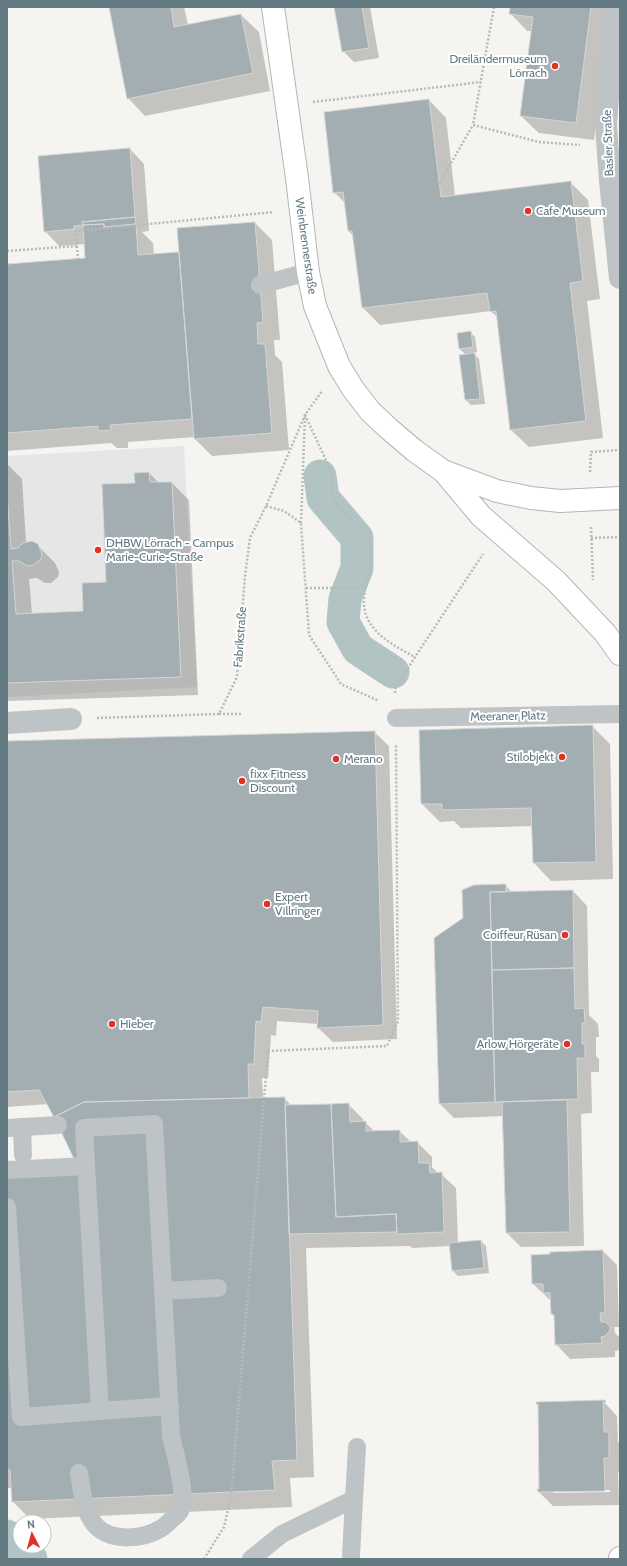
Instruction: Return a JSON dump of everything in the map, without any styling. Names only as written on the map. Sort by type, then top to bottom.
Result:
[{"type":"street","name":"Weinbrennerstraße","points":[[273,7],[308,272],[315,306],[339,366],[352,389],[379,420],[415,452],[443,471],[504,493],[531,498],[560,501],[620,498]]},
{"type":"street","name":"Basler Straße","points":[[617,7],[612,43],[606,118],[607,146],[620,278]]},
{"type":"street","points":[[443,471],[481,516],[535,561],[577,602],[605,633],[620,654]]},
{"type":"street","points":[[7,723],[71,719]]},
{"type":"lane","points":[[260,285],[308,272]]},
{"type":"lane","name":"Meeraner Platz","points":[[396,713],[620,714]]},
{"type":"lane","points":[[79,1473],[86,1510],[97,1527],[110,1534],[126,1537],[144,1536],[161,1529],[180,1512],[183,1500],[180,1474],[171,1436],[154,1124],[84,1128],[100,1411]]},
{"type":"lane","points":[[23,1155],[14,1128],[58,1126]]},
{"type":"lane","points":[[7,1170],[86,1166]]},
{"type":"lane","points":[[7,1207],[21,1417],[170,1406]]},
{"type":"lane","points":[[164,1291],[218,1288]]},
{"type":"lane","points":[[351,1556],[357,1447]]},
{"type":"lane","points":[[251,1559],[282,1534],[354,1499]]},
{"type":"path","points":[[439,184],[473,125],[494,7]]},
{"type":"path","points":[[286,105],[481,82]]},
{"type":"path","points":[[473,125],[539,142],[607,146]]},
{"type":"path","points":[[78,259],[76,231],[301,210]]},
{"type":"path","points":[[7,251],[77,246]]},
{"type":"path","name":"Fabrikstraße","points":[[219,714],[237,677],[245,576],[250,538],[266,506],[305,415],[339,366]]},
{"type":"path","points":[[305,415],[301,523],[309,635],[341,684],[396,713]]},
{"type":"path","points":[[305,415],[332,473],[332,489],[336,505],[369,534],[371,559],[364,606],[368,620],[377,632],[394,646],[415,657]]},
{"type":"path","points":[[577,602],[589,594],[593,584],[589,500],[591,452],[620,450]]},
{"type":"path","points":[[266,506],[284,512],[301,523]]},
{"type":"path","points":[[204,1559],[224,1526],[231,1496],[268,1051],[387,1046],[398,1021],[395,689],[498,531]]},
{"type":"path","points":[[591,538],[620,537]]},
{"type":"path","points":[[306,588],[366,588]]},
{"type":"path","points":[[71,719],[242,714]]},
{"type":"shaded area","name":"DHBW Lörrach - Campus Marie-Curie-Straße","points":[[184,446],[197,687],[7,697],[7,456]]},
{"type":"building","points":[[109,7],[171,7],[174,27],[241,14],[253,73],[127,99]]},
{"type":"building","points":[[334,7],[362,7],[369,48],[342,52]]},
{"type":"building","name":"Dreiländermuseum Lörrach","points":[[510,7],[591,7],[576,123],[520,116],[533,17],[509,14]]},
{"type":"building","points":[[429,99],[441,197],[571,181],[583,281],[570,283],[586,421],[510,430],[496,311],[490,312],[487,293],[362,308],[352,231],[348,231],[343,192],[333,193],[324,112]]},
{"type":"building","points":[[130,148],[135,217],[82,222],[83,225],[74,226],[74,229],[44,232],[38,156]]},
{"type":"building","points":[[135,217],[136,224],[104,227],[104,224],[83,225],[82,222]]},
{"type":"building","points":[[255,222],[263,322],[257,323],[258,344],[265,344],[272,433],[194,439],[177,228]]},
{"type":"building","points":[[104,224],[104,227],[136,224],[138,255],[179,252],[192,419],[110,425],[111,430],[98,431],[98,426],[7,433],[7,264],[85,258],[83,225]]},
{"type":"building","points":[[471,331],[473,347],[459,349],[457,333]]},
{"type":"building","points":[[475,353],[480,399],[465,400],[459,355]]},
{"type":"building","points":[[149,472],[150,482],[172,482],[181,677],[7,683],[7,494],[11,549],[18,548],[23,543],[32,541],[38,544],[42,554],[41,559],[33,565],[27,566],[19,561],[12,561],[16,614],[83,611],[82,583],[106,582],[102,484],[135,483],[134,473]]},
{"type":"building","points":[[593,725],[596,862],[533,863],[531,808],[442,810],[442,804],[421,804],[419,730]]},
{"type":"building","points":[[375,731],[383,1025],[317,1028],[318,1011],[263,1007],[261,1022],[256,1021],[254,1064],[248,1064],[249,1098],[84,1102],[54,1117],[39,1090],[7,1092],[7,741]]},
{"type":"building","points":[[506,884],[506,892],[490,892],[495,1102],[439,1104],[434,938],[463,918],[462,890],[474,885]]},
{"type":"building","points":[[573,890],[574,968],[492,970],[490,892]]},
{"type":"building","points":[[574,968],[575,1009],[584,1008],[585,1023],[582,1023],[582,1044],[585,1044],[585,1058],[577,1058],[578,1099],[495,1102],[492,970]]},
{"type":"building","points":[[285,1097],[297,1460],[272,1461],[275,1490],[12,1502],[10,1470],[7,1470],[7,1166],[76,1163],[54,1117],[84,1102]]},
{"type":"building","points":[[567,1100],[570,1232],[506,1233],[502,1102]]},
{"type":"building","points":[[349,1103],[350,1122],[366,1121],[366,1131],[400,1130],[400,1142],[418,1141],[419,1163],[429,1163],[430,1173],[442,1172],[444,1232],[397,1234],[396,1214],[336,1217],[331,1104]]},
{"type":"building","points":[[331,1104],[336,1217],[396,1214],[397,1232],[289,1234],[285,1105]]},
{"type":"building","points":[[481,1240],[484,1268],[452,1271],[449,1243]]},
{"type":"building","points":[[603,1250],[605,1313],[600,1313],[601,1322],[605,1322],[610,1326],[610,1331],[605,1336],[601,1337],[602,1343],[555,1345],[554,1315],[551,1314],[550,1293],[543,1293],[543,1284],[532,1284],[531,1255],[550,1254],[550,1252]]},
{"type":"building","points":[[605,1400],[606,1402],[603,1402],[604,1432],[609,1432],[609,1458],[604,1458],[605,1491],[538,1492],[538,1404],[536,1404],[536,1402]]},
{"type":"waterway","points":[[320,476],[323,498],[357,538],[357,568],[345,599],[343,622],[358,649],[393,672]]},
{"type":"waterway","points":[[7,1536],[31,1559]]},
{"type":"place","name":"Dreiländermuseum Lörrach","points":[[555,66]]},
{"type":"place","name":"Cafe Museum","points":[[528,211]]},
{"type":"place","name":"DHBW Lörrach - Campus Marie-Curie-Straße","points":[[98,550]]},
{"type":"place","name":"Stilobjekt","points":[[562,757]]},
{"type":"place","name":"Merano","points":[[336,759]]},
{"type":"place","name":"fixx Fitness Discount","points":[[242,781]]},
{"type":"place","name":"Expert Villringer","points":[[267,904]]},
{"type":"place","name":"Coiffeur Rüsan","points":[[565,935]]},
{"type":"place","name":"Hieber","points":[[112,1024]]},
{"type":"place","name":"Arlow Hörgeräte","points":[[567,1044]]}]
